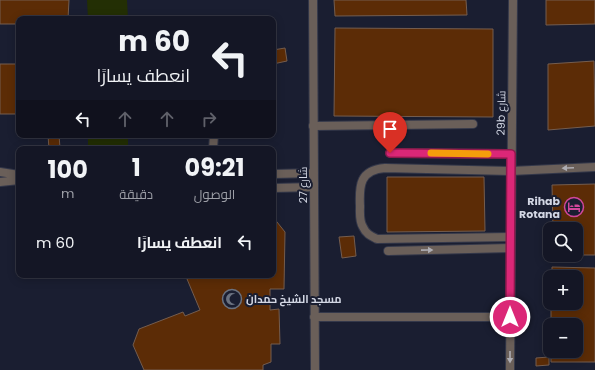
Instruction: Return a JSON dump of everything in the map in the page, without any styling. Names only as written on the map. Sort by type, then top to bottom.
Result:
[{"type":"street","name":"شارع 27","points":[[313,0],[315,370]]},
{"type":"street","name":"29b شارع","points":[[510,370],[513,0]]},
{"type":"street","points":[[314,126],[473,124]]},
{"type":"street","points":[[390,153],[511,154]]},
{"type":"street","points":[[510,237],[377,239],[368,235],[362,227],[360,190],[362,181],[367,173],[375,169],[511,171],[595,167]]},
{"type":"street","points":[[0,172],[16,175]]},
{"type":"street","points":[[276,174],[314,173]]},
{"type":"street","points":[[0,182],[16,180]]},
{"type":"street","points":[[276,188],[314,187]]},
{"type":"street","points":[[388,251],[510,248]]},
{"type":"street","points":[[314,317],[510,317]]},
{"type":"green space","points":[[87,0],[127,0],[128,16],[88,16]]},
{"type":"green space","points":[[88,138],[128,138],[128,146],[88,146]]},
{"type":"building","points":[[0,0],[69,0],[68,16],[16,16],[16,24],[0,24]]},
{"type":"building","points":[[334,0],[466,0],[467,15],[335,16]]},
{"type":"building","points":[[546,0],[595,0],[595,24],[546,25]]},
{"type":"building","points":[[335,28],[493,29],[493,117],[334,116]]},
{"type":"building","points":[[285,48],[287,61],[276,63],[276,50]]},
{"type":"building","points":[[594,61],[595,126],[548,130],[548,64]]},
{"type":"building","points":[[0,64],[16,64],[16,114],[0,114]]},
{"type":"building","points":[[48,138],[59,138],[60,146],[49,146]]},
{"type":"building","points":[[387,177],[484,177],[485,231],[387,232]]},
{"type":"building","name":"Rihab Rotana","points":[[595,184],[595,255],[583,255],[583,222],[553,222],[552,185]]},
{"type":"building","name":"مسجد الشيخ حمدان","points":[[276,221],[285,232],[284,289],[270,289],[270,310],[279,309],[280,344],[271,344],[271,362],[263,365],[263,370],[144,370],[133,345],[139,329],[183,312],[185,316],[200,310],[187,279],[276,278]]},
{"type":"building","points":[[354,236],[356,256],[342,258],[339,237]]},
{"type":"building","points":[[552,267],[595,268],[595,362],[551,362],[551,358],[583,358],[583,318],[551,318],[551,310],[583,310],[583,270],[552,270]]},
{"type":"building","points":[[536,358],[549,358],[549,365],[536,366]]},
{"type":"slow traffic","points":[[431,153],[488,154]]},
{"type":"place","name":"Rihab Rotana","points":[[574,207]]},
{"type":"place","name":"مسجد الشيخ حمدان","points":[[232,299]]},
{"type":"route","points":[[390,153],[511,154],[510,317]]}]
